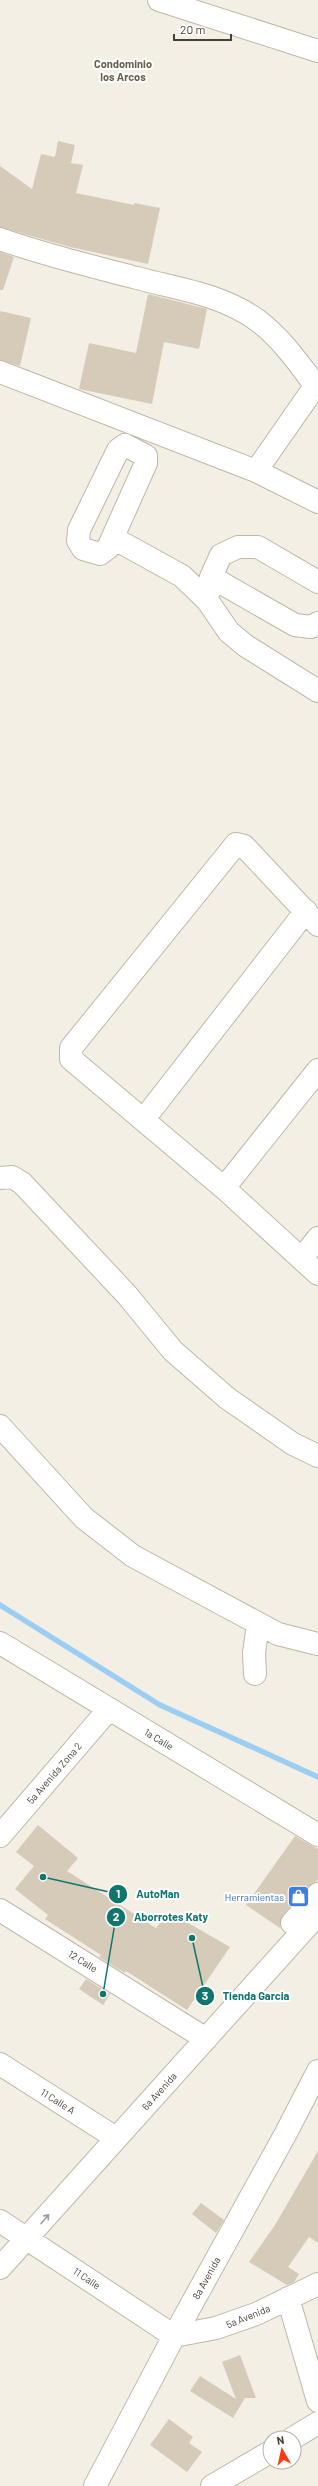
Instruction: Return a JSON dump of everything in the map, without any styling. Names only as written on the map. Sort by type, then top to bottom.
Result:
[{"type":"street","points":[[159,0],[318,51]]},
{"type":"street","points":[[0,239],[27,249],[206,294],[233,306],[268,329],[317,383],[256,470]]},
{"type":"street","points":[[0,372],[256,470],[318,502]]},
{"type":"street","points":[[113,538],[182,576],[207,600],[229,632],[246,646],[318,691]]},
{"type":"street","points":[[207,600],[211,577],[221,555],[238,547],[258,547],[318,582]]},
{"type":"street","points":[[211,577],[295,625],[311,627],[318,623]]},
{"type":"street","points":[[144,1119],[312,918],[244,846],[236,844],[71,1048],[71,1059],[224,1188],[318,1274]]},
{"type":"street","points":[[224,1188],[318,1070]]},
{"type":"street","points":[[0,1178],[12,1177],[22,1183],[128,1295],[173,1351],[221,1393],[293,1444],[318,1456]]},
{"type":"street","points":[[302,1258],[318,1238]]},
{"type":"street","points":[[0,1426],[84,1518],[102,1534],[145,1563],[258,1624],[278,1634],[318,1644]]},
{"type":"street","points":[[255,1674],[254,1653],[258,1624]]},
{"type":"street","name":"1a Calle","points":[[0,1643],[318,1835]]},
{"type":"street","name":"5a Avenida Zona 2","points":[[0,1836],[109,1709]]},
{"type":"street","name":"6a Avenida","points":[[201,2035],[318,1894]]},
{"type":"street","name":"12 Calle","points":[[0,1910],[201,2035]]},
{"type":"street","name":"6a Avenida","points":[[0,2247],[14,2230],[111,2134],[201,2035],[318,1914]]},
{"type":"street","name":"11 Calle A","points":[[0,2064],[111,2134]]},
{"type":"street","name":"8a Avenida","points":[[95,2486],[174,2336],[286,2132],[318,2070]]},
{"type":"street","name":"6a Avenida","points":[[0,2268],[14,2230]]},
{"type":"street","name":"11 Calle","points":[[14,2230],[174,2336]]},
{"type":"street","name":"5a Avenida","points":[[174,2336],[216,2328],[256,2314],[318,2284]]},
{"type":"street","points":[[288,2298],[318,2401]]},
{"type":"street","points":[[302,2433],[318,2423]]},
{"type":"street","points":[[212,2486],[262,2457]]},
{"type":"building","points":[[58,141],[75,145],[71,163],[83,165],[76,193],[134,205],[134,203],[160,208],[148,264],[70,247],[0,227],[0,166],[32,189],[41,154],[55,157]]},
{"type":"building","points":[[0,252],[14,257],[3,290],[0,290]]},
{"type":"building","points":[[148,294],[207,309],[199,349],[164,342],[152,404],[79,389],[89,343],[136,353]]},
{"type":"building","points":[[0,311],[31,318],[20,366],[0,360]]},
{"type":"building","points":[[38,1825],[78,1858],[67,1871],[156,1928],[169,1912],[230,1947],[187,2010],[126,1971],[125,1973],[99,1957],[101,1955],[45,1919],[48,1915],[15,1889],[34,1866],[16,1852]]},
{"type":"building","points":[[295,1836],[318,1849],[318,1880],[309,1886],[283,1915],[280,1928],[246,1905]]},
{"type":"building","points":[[86,1979],[110,1994],[103,2005],[79,1989]]},
{"type":"building","points":[[318,2151],[318,2243],[309,2237],[288,2267],[299,2274],[294,2282],[287,2285],[249,2262],[275,2225]]},
{"type":"building","points":[[201,2203],[224,2220],[216,2233],[192,2214]]},
{"type":"building","points":[[240,2355],[256,2398],[245,2398],[233,2418],[190,2391],[200,2376],[236,2399],[222,2362]]},
{"type":"building","points":[[169,2419],[193,2437],[189,2443],[202,2452],[187,2472],[150,2445]]},
{"type":"waterway","points":[[0,1605],[160,1705],[318,1777]]},
{"type":"place","name":"AutoMan","points":[[43,1877]]},
{"type":"place","name":"Herramientas","points":[[299,1897]]},
{"type":"place","name":"Tienda Garcia","points":[[192,1938]]},
{"type":"place","name":"Aborrotes Katy","points":[[103,1994]]},
{"type":"district","name":"Condominio los Arcos","points":[[123,69]]}]
